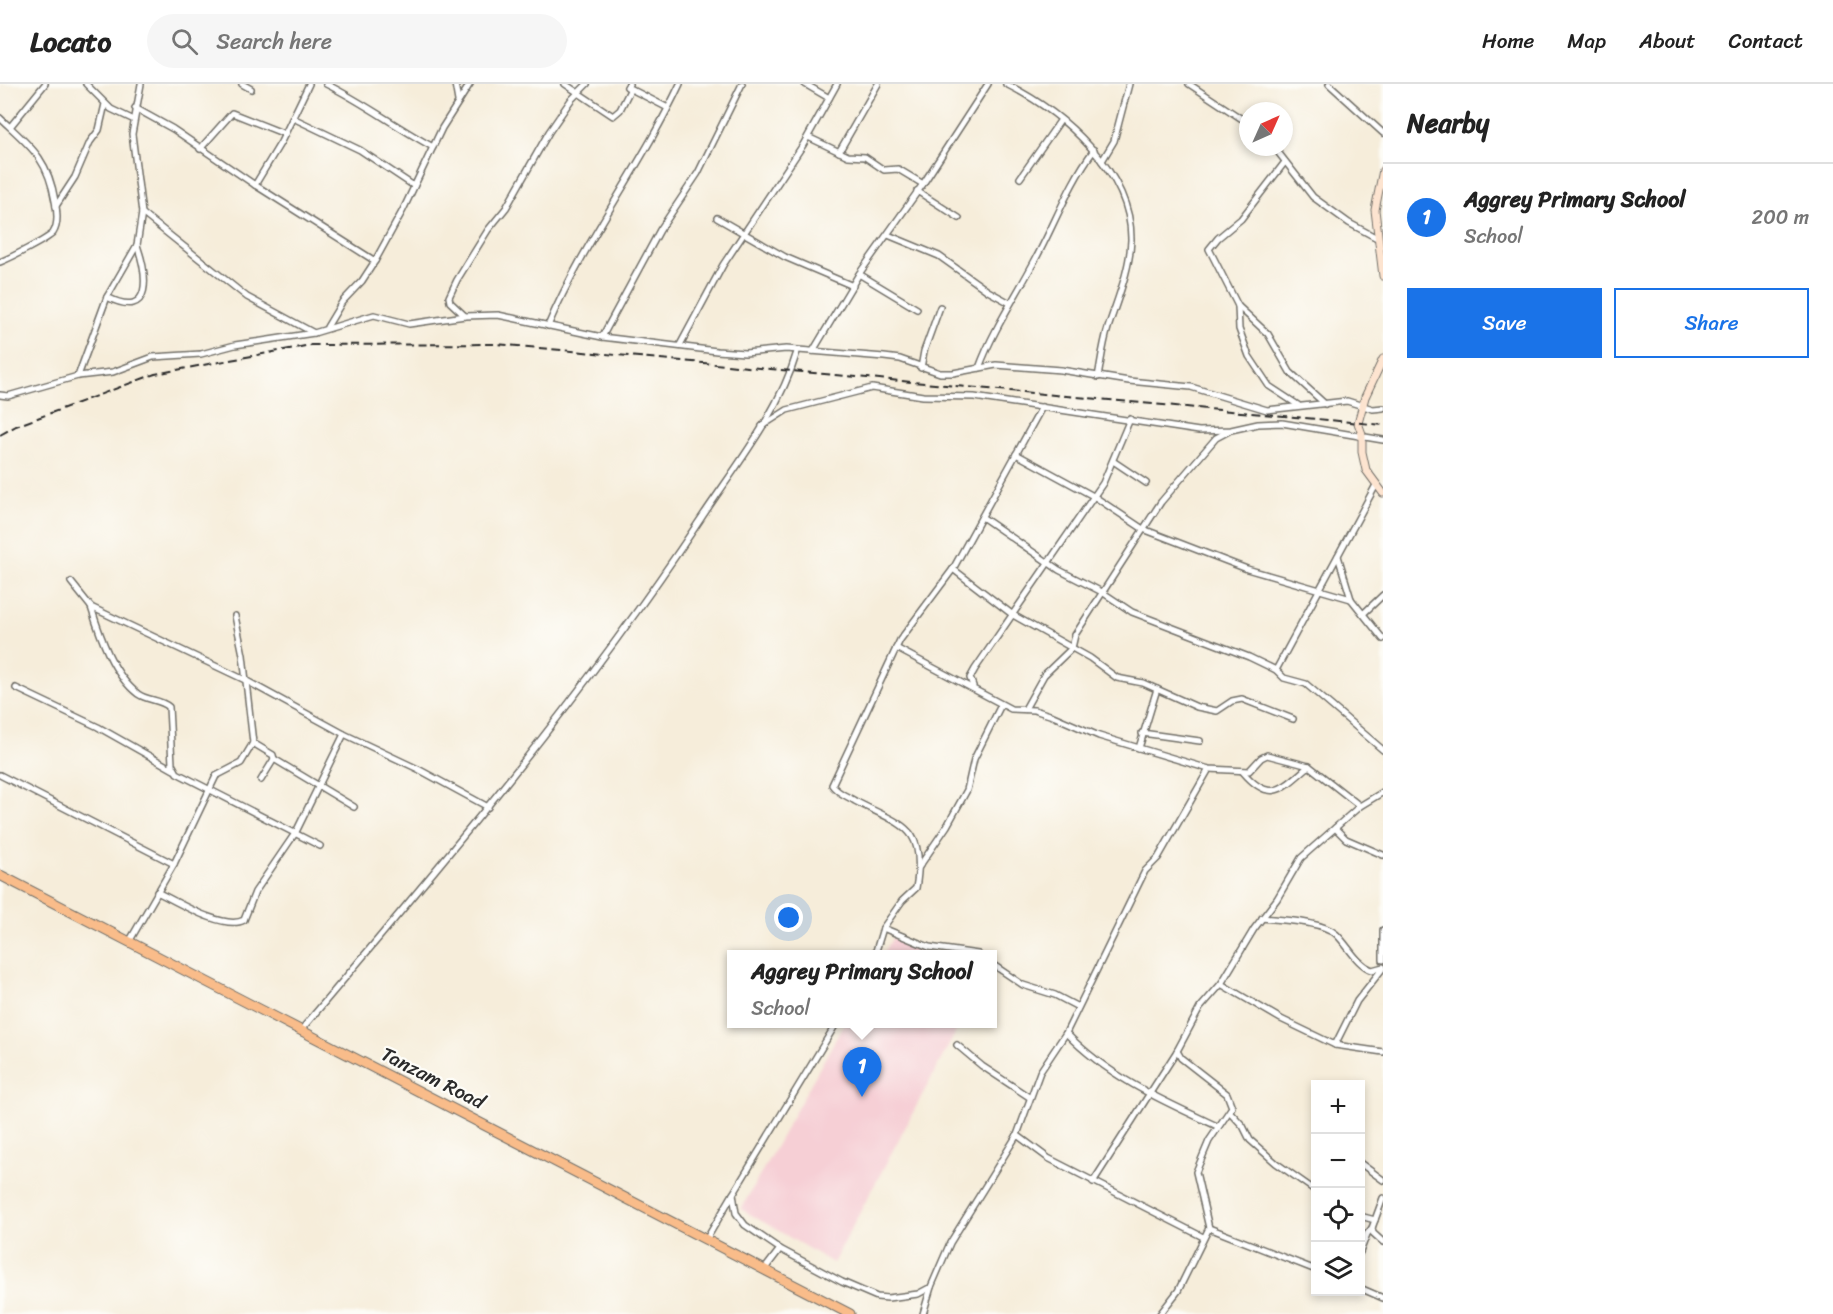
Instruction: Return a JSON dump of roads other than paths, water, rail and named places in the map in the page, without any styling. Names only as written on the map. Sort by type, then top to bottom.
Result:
[{"type":"highway","name":"Tanzam Road","points":[[0,875],[202,977],[850,1314]]},
{"type":"street","points":[[10,127],[45,84]]},
{"type":"street","points":[[86,84],[105,104],[132,119]]},
{"type":"street","points":[[78,376],[107,297],[137,245],[142,213],[140,184],[133,158],[132,119],[141,84]]},
{"type":"street","points":[[242,84],[251,89]]},
{"type":"street","points":[[255,185],[285,134],[309,84]]},
{"type":"street","points":[[326,84],[358,99],[399,129],[432,147]]},
{"type":"street","points":[[455,84],[458,101]]},
{"type":"street","points":[[327,327],[342,302],[362,281],[375,261],[432,147],[470,84]]},
{"type":"street","points":[[566,84],[613,116],[620,110],[630,87],[666,107]]},
{"type":"street","points":[[465,316],[450,302],[449,297],[488,230],[506,208],[549,132],[571,100],[587,84]]},
{"type":"street","points":[[548,326],[568,282],[604,215],[644,154],[666,107],[680,84]]},
{"type":"street","points":[[602,338],[669,213],[698,172],[742,84]]},
{"type":"street","points":[[805,84],[829,98]]},
{"type":"street","points":[[681,345],[699,305],[808,137],[837,84]]},
{"type":"street","points":[[839,152],[878,84]]},
{"type":"street","points":[[813,351],[859,274],[923,184],[988,84]]},
{"type":"street","points":[[1006,84],[1018,86],[1094,150],[1130,212],[1129,260],[1107,332],[1098,377]]},
{"type":"street","points":[[1102,161],[1114,141],[1129,84]]},
{"type":"street","points":[[1189,84],[1239,117]]},
{"type":"street","points":[[1329,84],[1383,133]]},
{"type":"street","points":[[56,206],[75,177],[90,142],[99,130],[105,104]]},
{"type":"street","points":[[135,108],[173,129],[255,185],[375,261]]},
{"type":"street","points":[[200,149],[232,113],[285,134]]},
{"type":"street","points":[[0,118],[32,145],[47,167],[56,206],[56,225],[52,234],[43,242],[24,248],[0,262]]},
{"type":"street","points":[[293,118],[360,150],[414,186]]},
{"type":"street","points":[[1020,178],[1060,121]]},
{"type":"street","points":[[808,137],[839,152],[865,158],[884,170],[898,170],[923,184]]},
{"type":"street","points":[[979,368],[1078,170],[1094,150]]},
{"type":"street","points":[[1281,156],[1323,205],[1377,238]]},
{"type":"street","points":[[1285,162],[1241,219],[1218,238],[1209,249],[1238,306],[1268,334],[1290,372],[1325,404]]},
{"type":"street","points":[[1383,170],[1376,204],[1377,238],[1383,276]]},
{"type":"street","points":[[917,191],[959,218]]},
{"type":"street","points":[[142,213],[247,297],[314,333]]},
{"type":"street","points":[[717,218],[785,257],[852,286]]},
{"type":"street","points":[[888,235],[939,256],[988,291],[1010,303]]},
{"type":"street","points":[[107,297],[128,303],[136,302],[142,297],[145,287],[143,262],[137,245]]},
{"type":"street","points":[[859,274],[916,309]]},
{"type":"street","points":[[1238,306],[1239,329],[1249,356],[1269,386],[1298,405]]},
{"type":"street","points":[[921,368],[924,351],[940,307]]},
{"type":"street","points":[[0,395],[8,396],[78,376],[113,372],[153,357],[201,354],[235,345],[314,333],[327,327],[374,315],[409,324],[465,316],[498,315],[602,338],[745,353],[786,349],[797,352],[813,351],[900,359],[921,368],[953,373],[996,365],[1061,370],[1098,377],[1191,387],[1267,410],[1347,401],[1383,408]]},
{"type":"street","points":[[301,1030],[488,807],[620,638],[760,428],[786,385],[797,352]]},
{"type":"street","points":[[1383,359],[1362,405],[1358,423],[1362,434],[1363,461],[1383,493]]},
{"type":"street","points":[[760,428],[787,410],[872,388],[1042,406],[1199,431],[1231,430],[1258,424],[1282,423],[1362,434],[1382,440]]},
{"type":"street","points":[[876,950],[883,928],[902,901],[916,888],[919,867],[918,850],[911,831],[832,786],[896,648],[909,625],[953,569],[1042,406]]},
{"type":"street","points":[[973,687],[970,678],[975,669],[1095,497],[1130,419]]},
{"type":"street","points":[[1025,710],[1044,675],[1072,648],[1075,635],[1161,502],[1216,438],[1231,430]]},
{"type":"street","points":[[1016,454],[1095,497],[1143,529],[1227,562],[1351,599]]},
{"type":"street","points":[[1113,461],[1146,483]]},
{"type":"street","points":[[1276,670],[1376,485]]},
{"type":"street","points":[[982,517],[1072,578],[1102,592],[1132,612],[1239,652],[1276,670],[1284,678],[1306,684],[1383,750]]},
{"type":"street","points":[[1338,556],[1351,599],[1383,639]]},
{"type":"street","points":[[953,569],[1012,615],[1034,624],[1090,658],[1117,678],[1157,689],[1207,709],[1217,711],[1232,701],[1242,699],[1293,719]]},
{"type":"street","points":[[71,582],[91,607],[99,632],[130,688],[141,697],[164,703],[168,707],[174,770]]},
{"type":"street","points":[[1363,614],[1383,595]]},
{"type":"street","points":[[91,607],[245,680],[344,734],[418,769],[488,807]]},
{"type":"street","points":[[129,942],[174,864],[218,774],[241,763],[253,743],[235,616]]},
{"type":"street","points":[[896,648],[1011,709],[1053,716],[1099,736],[1209,769],[1244,772],[1252,770],[1261,758],[1267,755],[1309,766],[1360,806]]},
{"type":"street","points":[[16,688],[98,727],[210,790],[320,846]]},
{"type":"street","points":[[1139,748],[1157,689]]},
{"type":"street","points":[[919,867],[947,826],[967,790],[974,759],[1001,705]]},
{"type":"street","points":[[1142,733],[1200,741]]},
{"type":"street","points":[[157,892],[215,919],[238,924],[244,921],[255,892],[296,832],[317,785],[344,734]]},
{"type":"street","points":[[253,743],[272,753],[274,759],[354,807]]},
{"type":"street","points":[[261,780],[274,759]]},
{"type":"street","points":[[1244,772],[1259,787],[1270,791],[1285,787],[1309,766]]},
{"type":"street","points":[[923,1314],[931,1287],[950,1243],[1017,1135],[1040,1072],[1066,1033],[1145,871],[1158,858],[1209,769]]},
{"type":"street","points":[[0,775],[174,864]]},
{"type":"street","points":[[1093,1182],[1178,1051],[1200,1008],[1221,984],[1262,918],[1277,899],[1300,858],[1360,806],[1383,792]]},
{"type":"street","points":[[1335,828],[1346,839],[1383,855]]},
{"type":"street","points":[[1262,918],[1308,924],[1332,930],[1364,966],[1372,970],[1383,968]]},
{"type":"street","points":[[883,928],[929,947],[950,950]]},
{"type":"street","points":[[1383,930],[1383,960]]},
{"type":"street","points":[[997,967],[1023,986],[1055,995],[1078,1007]]},
{"type":"street","points":[[1335,1045],[1357,1001],[1383,968]]},
{"type":"street","points":[[1221,984],[1281,1019],[1335,1045],[1383,1052]]},
{"type":"street","points":[[706,1240],[833,1028]]},
{"type":"street","points":[[1066,1033],[1098,1061],[1149,1094],[1217,1126]]},
{"type":"street","points":[[957,1046],[982,1066],[1029,1097]]},
{"type":"street","points":[[1160,1314],[1178,1291],[1209,1228],[1196,1172],[1217,1126],[1232,1107],[1227,1094],[1181,1058],[1178,1051]]},
{"type":"street","points":[[1230,1112],[1243,1126],[1250,1140],[1276,1163],[1312,1188]]},
{"type":"street","points":[[1017,1135],[1048,1158],[1203,1237]]},
{"type":"street","points":[[1365,1167],[1383,1180]]},
{"type":"street","points":[[733,1194],[739,1218],[780,1249],[842,1282],[877,1297],[897,1298],[918,1294],[931,1287]]},
{"type":"street","points":[[1365,1242],[1383,1198]]},
{"type":"street","points":[[1365,1217],[1375,1220]]},
{"type":"street","points":[[1209,1228],[1311,1268]]},
{"type":"street","points":[[1372,1228],[1373,1233],[1383,1242]]},
{"type":"street","points":[[764,1270],[780,1249]]},
{"type":"street","points":[[1365,1290],[1383,1298]]},
{"type":"railway","points":[[0,435],[16,426],[155,374],[311,345],[496,344],[1383,425]]},
{"type":"place","name":"Aggrey Primary School","points":[[862,1097]]}]
